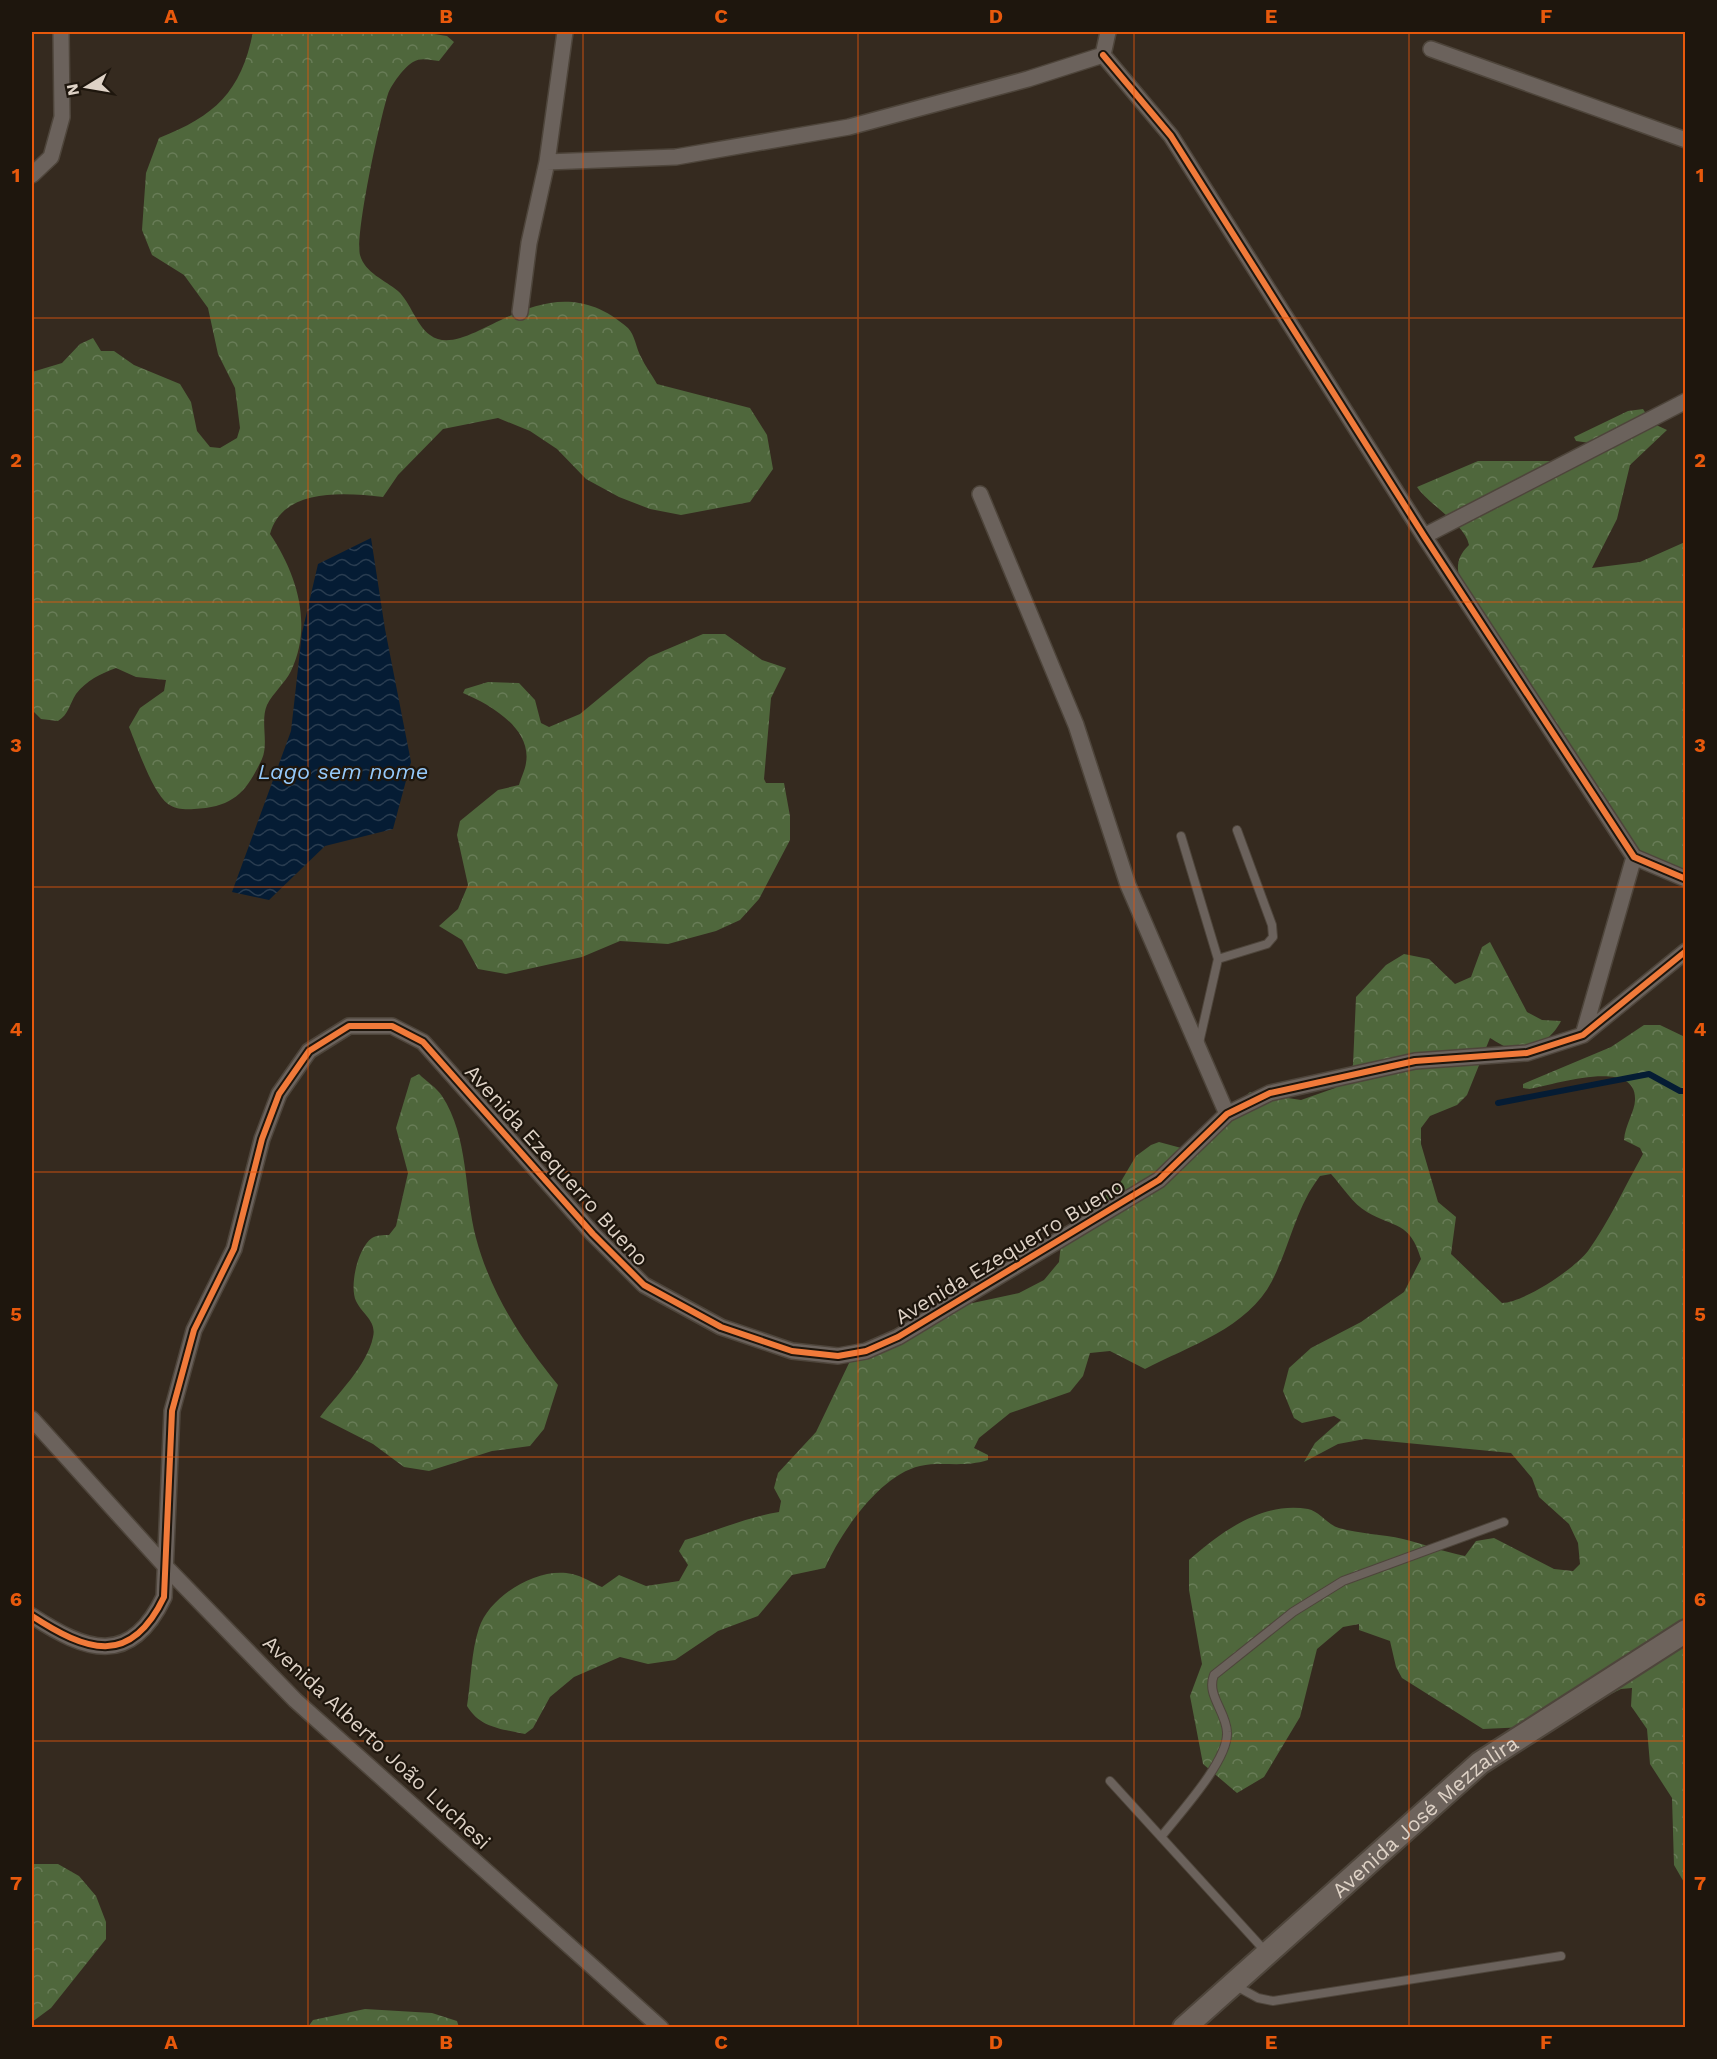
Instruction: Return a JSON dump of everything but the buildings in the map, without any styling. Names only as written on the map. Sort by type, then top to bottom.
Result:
[{"type":"main road","name":"Avenida José Mezzalira","points":[[1184,2028],[1480,1763],[1686,1631]]},
{"type":"street","points":[[32,175],[51,157],[62,117],[61,32]]},
{"type":"street","points":[[520,312],[529,243],[547,162],[565,32]]},
{"type":"street","points":[[1102,55],[1108,32]]},
{"type":"street","points":[[1431,49],[1686,140]]},
{"type":"street","points":[[547,162],[676,157],[849,127],[1028,79],[1102,55]]},
{"type":"street","points":[[1102,55],[1171,136],[1424,536],[1634,857],[1686,879]]},
{"type":"street","points":[[1424,536],[1686,401]]},
{"type":"street","points":[[980,494],[1076,725],[1128,885],[1227,1114]]},
{"type":"street","points":[[1583,1035],[1634,857]]},
{"type":"street","name":"Avenida Ezequerro Bueno","points":[[32,1616],[66,1638],[93,1646],[117,1646],[136,1636],[154,1618],[164,1596],[172,1411],[194,1330],[234,1249],[262,1139],[279,1094],[309,1051],[349,1026],[392,1026],[423,1042],[594,1234],[644,1285],[721,1327],[792,1351],[838,1356],[866,1351],[898,1337],[1160,1180],[1227,1114],[1270,1094],[1415,1061],[1527,1053],[1583,1035],[1686,951]]},
{"type":"street","name":"Avenida Alberto João Luchesi","points":[[32,1419],[165,1566],[295,1700],[661,2028]]},
{"type":"lane","points":[[1218,959],[1267,944],[1273,937],[1272,925],[1237,830]]},
{"type":"lane","points":[[1181,836],[1218,959],[1198,1048]]},
{"type":"lane","points":[[1161,1837],[1216,1763],[1225,1747],[1228,1734],[1226,1722],[1213,1693],[1211,1682],[1214,1674],[1293,1611],[1343,1581],[1504,1522]]},
{"type":"lane","points":[[1110,1781],[1267,1953]]},
{"type":"lane","points":[[1232,1983],[1258,1998],[1273,2001],[1561,1956]]},
{"type":"green space","points":[[253,32],[421,32],[447,36],[454,42],[439,61],[416,60],[406,67],[388,94],[374,150],[361,225],[360,255],[366,267],[403,296],[425,331],[430,335],[447,340],[466,336],[539,305],[567,302],[597,308],[628,328],[657,384],[750,408],[767,435],[773,469],[750,502],[681,515],[650,509],[619,497],[586,479],[557,449],[530,431],[498,418],[443,429],[398,475],[383,497],[351,494],[317,496],[288,508],[277,519],[270,534],[280,549],[294,583],[299,600],[301,636],[298,654],[291,671],[272,696],[265,711],[265,746],[262,759],[250,781],[237,796],[207,808],[184,809],[168,804],[156,790],[129,727],[140,708],[164,691],[166,680],[136,677],[116,668],[89,681],[76,694],[58,721],[41,719],[32,710],[32,372],[62,363],[80,344],[93,338],[101,351],[114,351],[134,365],[180,384],[191,402],[197,431],[210,447],[220,448],[237,438],[240,428],[235,388],[218,354],[208,308],[184,275],[152,255],[142,230],[146,173],[159,138],[196,121],[222,99],[233,86],[241,71]]},
{"type":"green space","points":[[1643,409],[1652,423],[1667,430],[1630,465],[1617,519],[1592,568],[1640,562],[1685,542],[1685,873],[1659,865],[1617,832],[1467,604],[1458,573],[1459,559],[1469,545],[1466,537],[1454,522],[1417,487],[1478,461],[1555,461],[1611,446],[1576,441],[1574,437],[1628,411]]},
{"type":"green space","points":[[703,634],[725,634],[762,660],[786,668],[771,698],[764,779],[766,783],[784,783],[790,816],[790,840],[759,899],[740,920],[716,931],[668,944],[620,941],[582,957],[506,974],[478,969],[462,940],[439,926],[458,909],[468,885],[457,835],[460,821],[498,790],[519,785],[525,766],[526,750],[516,728],[496,711],[463,693],[465,689],[488,682],[519,683],[535,700],[541,723],[549,727],[580,714],[649,657]]},
{"type":"green space","points":[[1490,942],[1527,1012],[1542,1020],[1561,1021],[1553,1033],[1541,1043],[1527,1049],[1509,1048],[1490,1038],[1467,1095],[1457,1105],[1430,1116],[1421,1128],[1421,1144],[1438,1202],[1456,1217],[1451,1254],[1502,1303],[1536,1291],[1572,1267],[1588,1251],[1643,1154],[1640,1148],[1624,1140],[1635,1100],[1632,1087],[1623,1080],[1592,1077],[1530,1089],[1523,1088],[1523,1084],[1611,1047],[1644,1025],[1660,1025],[1685,1037],[1685,1884],[1674,1865],[1672,1798],[1650,1764],[1647,1729],[1631,1706],[1632,1688],[1621,1689],[1546,1726],[1483,1729],[1402,1678],[1396,1667],[1390,1641],[1359,1630],[1359,1624],[1343,1627],[1317,1649],[1300,1717],[1264,1777],[1237,1793],[1203,1764],[1190,1696],[1202,1664],[1189,1590],[1189,1560],[1215,1539],[1243,1521],[1274,1510],[1308,1509],[1339,1528],[1403,1539],[1465,1556],[1476,1541],[1494,1538],[1554,1569],[1573,1571],[1580,1564],[1578,1543],[1569,1524],[1539,1497],[1532,1478],[1511,1453],[1365,1439],[1338,1444],[1304,1462],[1315,1443],[1341,1420],[1334,1416],[1302,1423],[1294,1418],[1283,1391],[1289,1368],[1311,1348],[1361,1322],[1404,1292],[1421,1259],[1412,1238],[1406,1232],[1362,1209],[1331,1174],[1320,1176],[1312,1188],[1272,1281],[1261,1297],[1248,1311],[1216,1334],[1145,1369],[1110,1351],[1090,1353],[1083,1376],[1070,1392],[1010,1413],[979,1438],[974,1448],[988,1455],[988,1460],[970,1464],[920,1466],[905,1471],[877,1493],[864,1507],[841,1538],[825,1568],[792,1575],[758,1616],[718,1631],[675,1660],[648,1664],[620,1657],[574,1677],[550,1697],[533,1728],[525,1734],[492,1726],[472,1713],[467,1706],[476,1637],[485,1616],[505,1594],[545,1574],[576,1575],[602,1587],[619,1575],[646,1586],[679,1581],[688,1565],[679,1551],[685,1540],[779,1512],[781,1501],[774,1488],[778,1473],[816,1432],[850,1361],[862,1344],[916,1327],[968,1304],[1019,1293],[1044,1280],[1059,1262],[1062,1234],[1120,1183],[1136,1156],[1151,1145],[1159,1142],[1185,1149],[1250,1092],[1301,1100],[1335,1088],[1353,1065],[1356,997],[1386,965],[1404,954],[1429,959],[1455,984],[1471,977],[1482,947]]},
{"type":"green space","points":[[419,1074],[442,1096],[457,1129],[465,1165],[472,1220],[482,1259],[490,1278],[520,1334],[558,1385],[544,1429],[530,1446],[492,1451],[429,1471],[404,1467],[373,1444],[320,1417],[351,1379],[370,1348],[373,1326],[356,1301],[354,1277],[359,1258],[367,1243],[376,1236],[389,1235],[396,1226],[408,1173],[396,1128],[411,1078]]},
{"type":"green space","points":[[32,1864],[58,1864],[79,1876],[96,1896],[106,1922],[106,1939],[51,2008],[32,2022]]},
{"type":"green space","points":[[365,2009],[432,2013],[457,2021],[459,2027],[308,2027],[313,2020]]},
{"type":"water","name":"Lago sem nome","points":[[371,538],[385,629],[411,762],[393,829],[325,846],[269,900],[232,892],[291,731],[302,633],[318,564]]},
{"type":"waterway","points":[[1498,1103],[1649,1074],[1680,1091],[1686,1091]]},
{"type":"cycle path","points":[[1103,55],[1171,136],[1424,536],[1634,857],[1686,879]]},
{"type":"cycle path","points":[[32,1616],[71,1638],[89,1644],[106,1646],[122,1643],[137,1635],[151,1620],[164,1597],[172,1411],[194,1330],[234,1249],[262,1139],[279,1094],[309,1051],[349,1026],[392,1026],[423,1042],[593,1234],[644,1285],[721,1327],[792,1351],[838,1356],[866,1351],[898,1337],[1159,1180],[1227,1114],[1270,1093],[1415,1061],[1527,1053],[1583,1035],[1686,951]]}]
